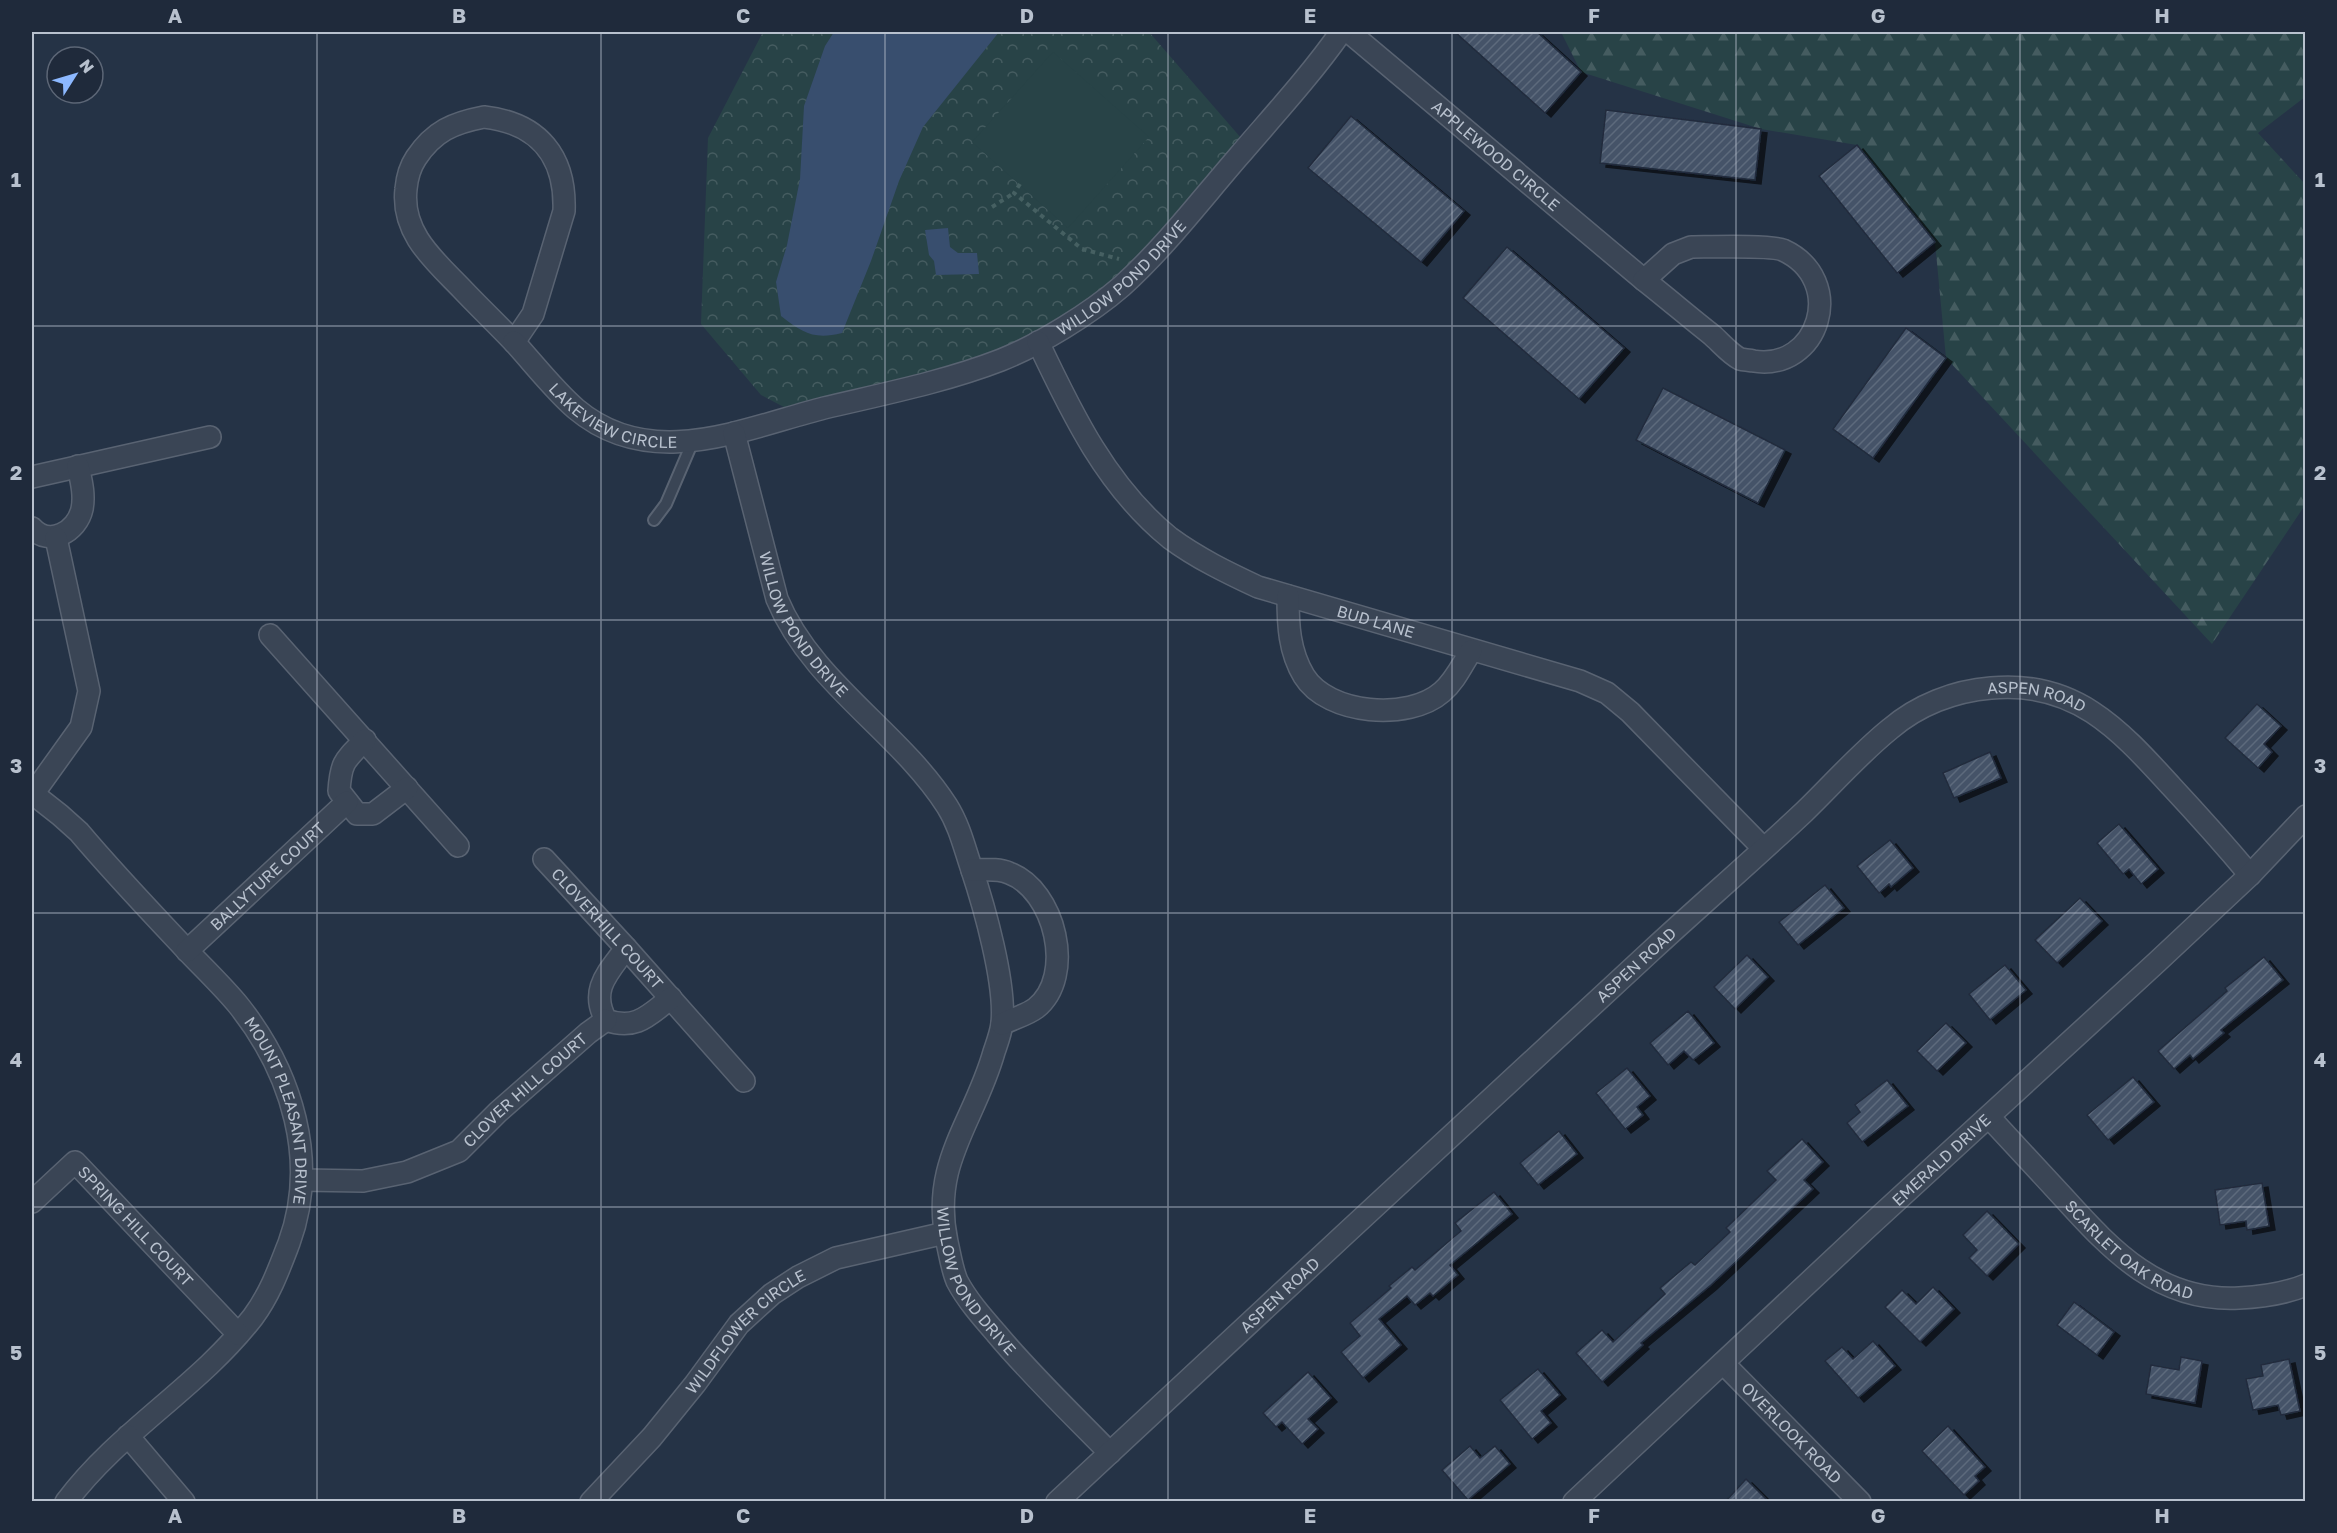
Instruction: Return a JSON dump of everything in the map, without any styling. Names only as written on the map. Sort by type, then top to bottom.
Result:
[{"type":"street","name":"WILLOW POND DRIVE","points":[[1110,1453],[1010,1349],[973,1306],[957,1281],[945,1233],[942,1206],[944,1183],[951,1156],[990,1065],[1002,1024],[1001,991],[996,963],[972,870],[957,825],[930,782],[806,651],[787,623],[777,599],[734,433],[952,376],[1002,360],[1038,342],[1099,304],[1122,286],[1163,245],[1291,95],[1341,32]]},
{"type":"street","name":"APPLEWOOD CIRCLE","points":[[1349,32],[1644,280],[1740,359],[1767,363],[1779,360],[1795,352],[1810,337],[1817,322],[1820,295],[1812,273],[1802,262],[1780,249],[1691,247],[1673,254],[1644,280]]},
{"type":"street","name":"LAKEVIEW CIRCLE","points":[[514,342],[532,314],[564,211],[565,193],[562,176],[544,143],[513,123],[484,117],[467,120],[446,128],[426,144],[414,161],[407,179],[406,213],[411,228],[423,249],[575,408],[610,430],[632,439],[662,443],[693,441],[734,433]]},
{"type":"street","name":"BUD LANE","points":[[1038,342],[1099,459],[1117,485],[1143,513],[1172,538],[1210,564],[1258,587],[1580,681],[1606,693],[1642,722],[1763,848]]},
{"type":"street","points":[[32,477],[210,437]]},
{"type":"street","points":[[32,528],[44,537],[56,538],[69,530],[81,513],[84,498],[78,466]]},
{"type":"street","points":[[32,794],[81,727],[89,691],[56,538]]},
{"type":"street","points":[[1288,596],[1288,633],[1296,660],[1305,678],[1316,690],[1338,703],[1360,709],[1387,710],[1413,706],[1434,698],[1452,681],[1471,651]]},
{"type":"street","points":[[270,634],[458,846]]},
{"type":"street","name":"ASPEN ROAD","points":[[1057,1502],[1800,816],[1890,729],[1916,711],[1947,696],[1993,687],[2018,687],[2049,692],[2078,703],[2105,719],[2130,741],[2250,875]]},
{"type":"street","points":[[365,740],[344,761],[340,772],[339,791],[357,814],[373,814],[407,788]]},
{"type":"street","name":"MOUNT PLEASANT DRIVE","points":[[32,794],[79,832],[238,1005],[274,1058],[288,1091],[296,1118],[302,1157],[302,1180],[293,1230],[274,1283],[254,1316],[207,1367],[128,1436],[66,1502]]},
{"type":"street","name":"BALLYTURE COURT","points":[[187,951],[347,802]]},
{"type":"street","name":"EMERALD DRIVE","points":[[1574,1502],[2250,875],[2306,816]]},
{"type":"street","name":"CLOVERHILL COURT","points":[[544,859],[672,998]]},
{"type":"street","points":[[972,870],[1000,870],[1011,873],[1026,883],[1046,906],[1054,927],[1057,944],[1055,969],[1046,995],[1036,1008],[1002,1024]]},
{"type":"street","points":[[626,948],[601,983],[599,1001],[606,1020],[630,1025],[641,1021],[672,998],[744,1081]]},
{"type":"street","name":"CLOVER HILL COURT","points":[[302,1180],[363,1181],[406,1173],[459,1151],[498,1112],[606,1020]]},
{"type":"street","name":"SCARLET OAK ROAD","points":[[1989,1117],[2092,1229],[2135,1268],[2161,1283],[2192,1295],[2219,1299],[2262,1297],[2306,1285]]},
{"type":"street","name":"SPRING HILL COURT","points":[[32,1202],[75,1162],[237,1334]]},
{"type":"street","name":"WILDFLOWER CIRCLE","points":[[591,1502],[652,1437],[739,1324],[772,1294],[798,1277],[836,1258],[945,1233]]},
{"type":"street","name":"OVERLOOK ROAD","points":[[1722,1363],[1860,1502]]},
{"type":"street","points":[[128,1436],[184,1502]]},
{"type":"lane","points":[[654,520],[666,504],[693,441]]},
{"type":"path","points":[[992,207],[1014,193],[1020,184]]},
{"type":"path","points":[[1014,193],[1082,249],[1119,260]]},
{"type":"green space","points":[[763,32],[1149,32],[1248,146],[1163,245],[1038,342],[799,415],[761,395],[701,324],[708,138]]},
{"type":"green space","points":[[1561,32],[2305,32],[2305,97],[2258,133],[2305,184],[2305,505],[2212,644],[1946,358],[1935,242],[1857,145],[1761,129],[1581,72]]},
{"type":"green space","points":[[1053,52],[1149,137],[1068,228],[972,142]]},
{"type":"water","points":[[834,32],[999,32],[923,127],[899,181],[871,261],[842,333],[824,336],[809,334],[781,316],[776,282],[787,245],[800,179],[804,106],[825,46]]},
{"type":"water","points":[[948,228],[950,247],[958,253],[977,253],[979,274],[936,275],[934,261],[929,255],[925,230]]},
{"type":"building","points":[[1455,32],[1537,32],[1581,72],[1545,113]]},
{"type":"building","points":[[1606,110],[1761,129],[1755,180],[1600,163]]},
{"type":"building","points":[[1351,116],[1464,211],[1421,262],[1308,168]]},
{"type":"building","points":[[1857,145],[1935,242],[1897,273],[1819,176]]},
{"type":"building","points":[[1507,247],[1624,348],[1579,399],[1463,298]]},
{"type":"building","points":[[1906,328],[1946,358],[1873,458],[1833,429]]},
{"type":"building","points":[[1663,388],[1785,450],[1758,503],[1636,440]]},
{"type":"building","points":[[2257,704],[2281,726],[2264,744],[2272,752],[2258,768],[2225,738]]},
{"type":"building","points":[[1990,752],[2001,778],[1954,798],[1943,773]]},
{"type":"building","points":[[2119,824],[2158,869],[2141,884],[2129,869],[2123,874],[2097,843]]},
{"type":"building","points":[[1890,840],[1913,868],[1891,887],[1889,884],[1879,893],[1857,866]]},
{"type":"building","points":[[1825,885],[1844,908],[1798,945],[1779,922]]},
{"type":"building","points":[[2080,898],[2102,921],[2057,963],[2035,940]]},
{"type":"building","points":[[1747,955],[1768,977],[1735,1009],[1714,987]]},
{"type":"building","points":[[2264,957],[2283,980],[2221,1030],[2224,1033],[2193,1059],[2190,1055],[2174,1069],[2158,1051],[2227,991],[2225,988]]},
{"type":"building","points":[[2005,965],[2026,990],[1990,1020],[1969,994]]},
{"type":"building","points":[[1688,1011],[1714,1043],[1693,1060],[1684,1051],[1668,1065],[1650,1043]]},
{"type":"building","points":[[1946,1023],[1966,1043],[1937,1071],[1917,1051]]},
{"type":"building","points":[[1627,1068],[1650,1096],[1637,1107],[1643,1115],[1625,1129],[1596,1093]]},
{"type":"building","points":[[2133,1077],[2154,1102],[2108,1140],[2087,1115]]},
{"type":"building","points":[[1887,1080],[1908,1106],[1862,1142],[1847,1123],[1860,1112],[1855,1105]]},
{"type":"building","points":[[1559,1131],[1577,1154],[1538,1185],[1520,1163]]},
{"type":"building","points":[[1802,1139],[1823,1162],[1804,1180],[1813,1189],[1711,1285],[1641,1343],[1643,1345],[1602,1382],[1576,1353],[1602,1330],[1613,1342],[1665,1294],[1660,1288],[1691,1262],[1695,1265],[1730,1232],[1726,1228],[1776,1180],[1767,1171]]},
{"type":"building","points":[[2262,1183],[2269,1226],[2247,1230],[2246,1221],[2220,1225],[2215,1190]]},
{"type":"building","points":[[1494,1192],[1512,1214],[1450,1265],[1458,1275],[1433,1296],[1430,1293],[1415,1305],[1407,1296],[1379,1319],[1401,1345],[1363,1378],[1341,1352],[1360,1336],[1350,1323],[1391,1288],[1389,1286],[1412,1267],[1415,1270],[1461,1231],[1455,1223]]},
{"type":"building","points":[[1987,1211],[2019,1244],[1987,1276],[1969,1258],[1977,1250],[1963,1235]]},
{"type":"building","points":[[1933,1287],[1954,1309],[1920,1342],[1885,1307],[1902,1290],[1916,1304]]},
{"type":"building","points":[[2074,1302],[2114,1332],[2097,1355],[2057,1325]]},
{"type":"building","points":[[1873,1341],[1895,1366],[1858,1398],[1825,1361],[1842,1347],[1853,1359]]},
{"type":"building","points":[[2181,1357],[2202,1361],[2195,1403],[2146,1394],[2151,1365],[2179,1370]]},
{"type":"building","points":[[2289,1359],[2300,1411],[2281,1415],[2278,1405],[2253,1410],[2246,1379],[2263,1376],[2261,1365]]},
{"type":"building","points":[[1538,1369],[1560,1395],[1541,1411],[1551,1423],[1532,1439],[1500,1400]]},
{"type":"building","points":[[1308,1372],[1331,1398],[1308,1419],[1318,1429],[1302,1444],[1282,1422],[1276,1427],[1263,1413]]},
{"type":"building","points":[[1948,1426],[1985,1467],[1975,1476],[1979,1481],[1964,1495],[1922,1451]]},
{"type":"building","points":[[1470,1446],[1480,1458],[1495,1446],[1510,1464],[1468,1500],[1442,1470]]},
{"type":"building","points":[[1746,1479],[1769,1502],[1725,1502]]}]
